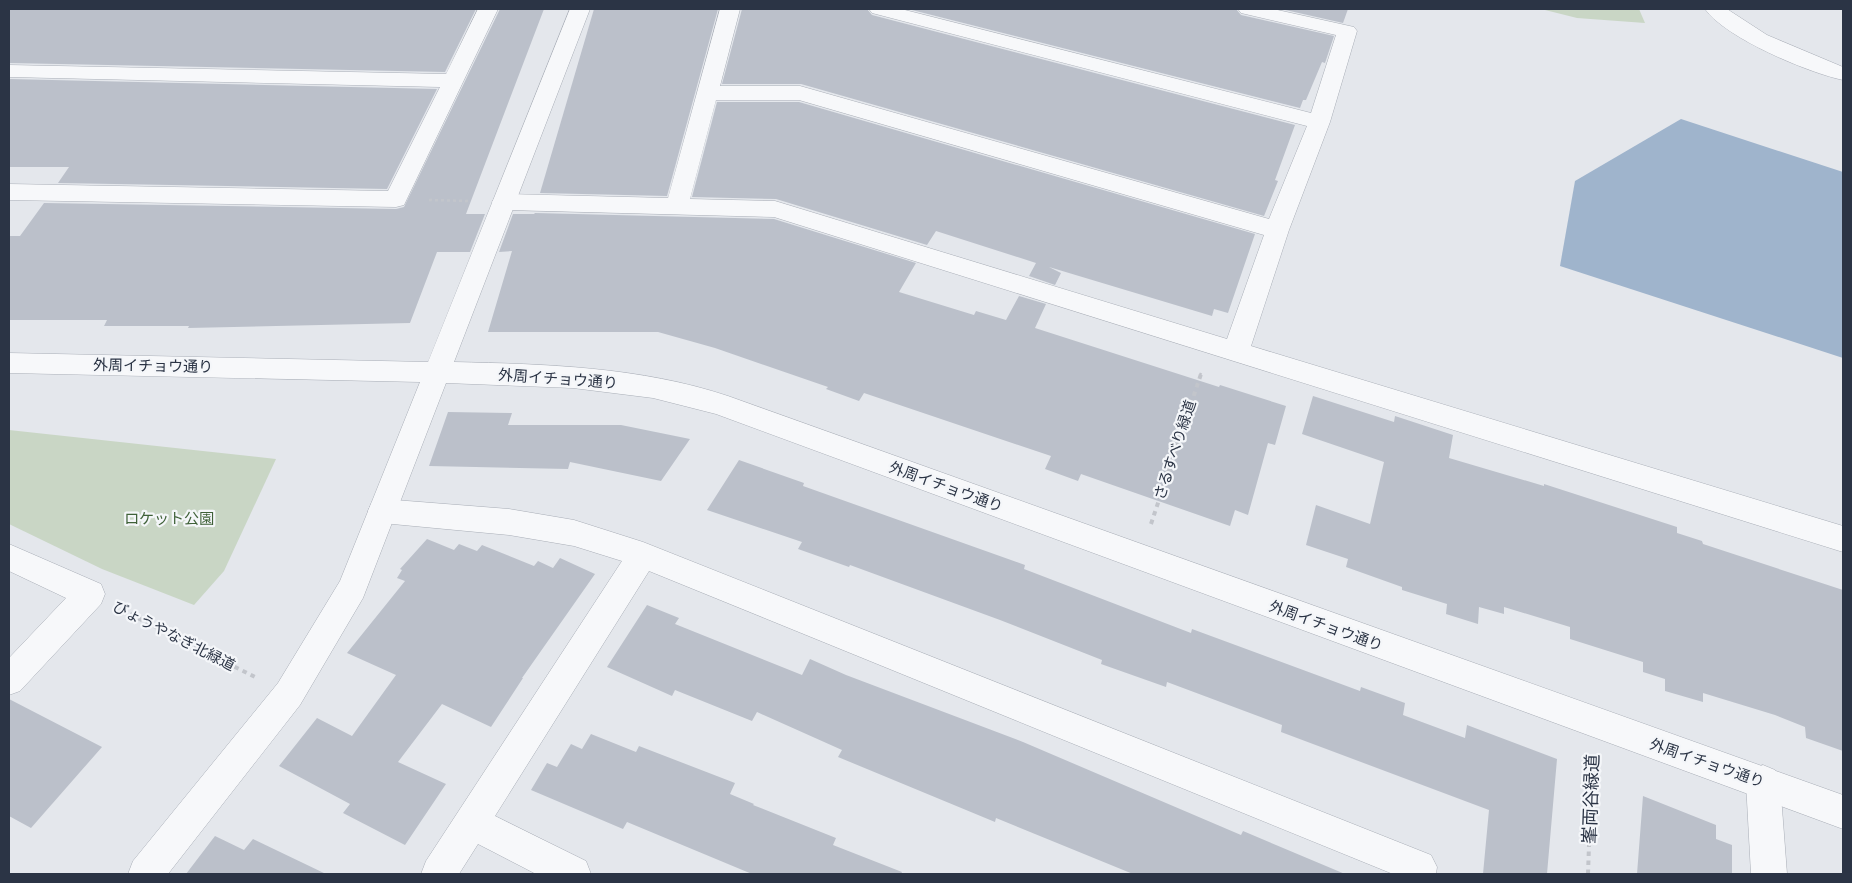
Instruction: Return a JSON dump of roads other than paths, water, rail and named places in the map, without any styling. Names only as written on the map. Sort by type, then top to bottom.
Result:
[{"type":"street","points":[[9,192],[396,199],[488,9]]},
{"type":"street","points":[[146,874],[289,694],[352,588],[580,9]]},
{"type":"street","points":[[677,206],[730,9]]},
{"type":"street","points":[[878,9],[1319,122]]},
{"type":"street","points":[[1236,351],[1277,230],[1319,122],[1347,31],[1248,9]]},
{"type":"street","points":[[1715,9],[1746,33],[1786,52],[1843,74]]},
{"type":"street","points":[[9,71],[453,81]]},
{"type":"street","points":[[707,94],[800,93],[1277,230]]},
{"type":"street","points":[[504,202],[775,209],[1843,538]]},
{"type":"street","name":"外周イチョウ通り","points":[[9,363],[573,378],[653,387],[719,404],[1593,723],[1843,812]]},
{"type":"street","points":[[382,512],[509,522],[574,533],[643,555],[1419,867],[1418,874]]},
{"type":"street","points":[[439,874],[643,555]]},
{"type":"street","points":[[9,557],[90,594],[9,680]]},
{"type":"street","points":[[1763,782],[1770,874]]},
{"type":"street","points":[[472,823],[573,874]]},
{"type":"water","points":[[1681,119],[1843,172],[1843,358],[1560,266],[1575,181]]},
{"type":"park label","name":"ロケット公園","points":[[169,519]]}]
